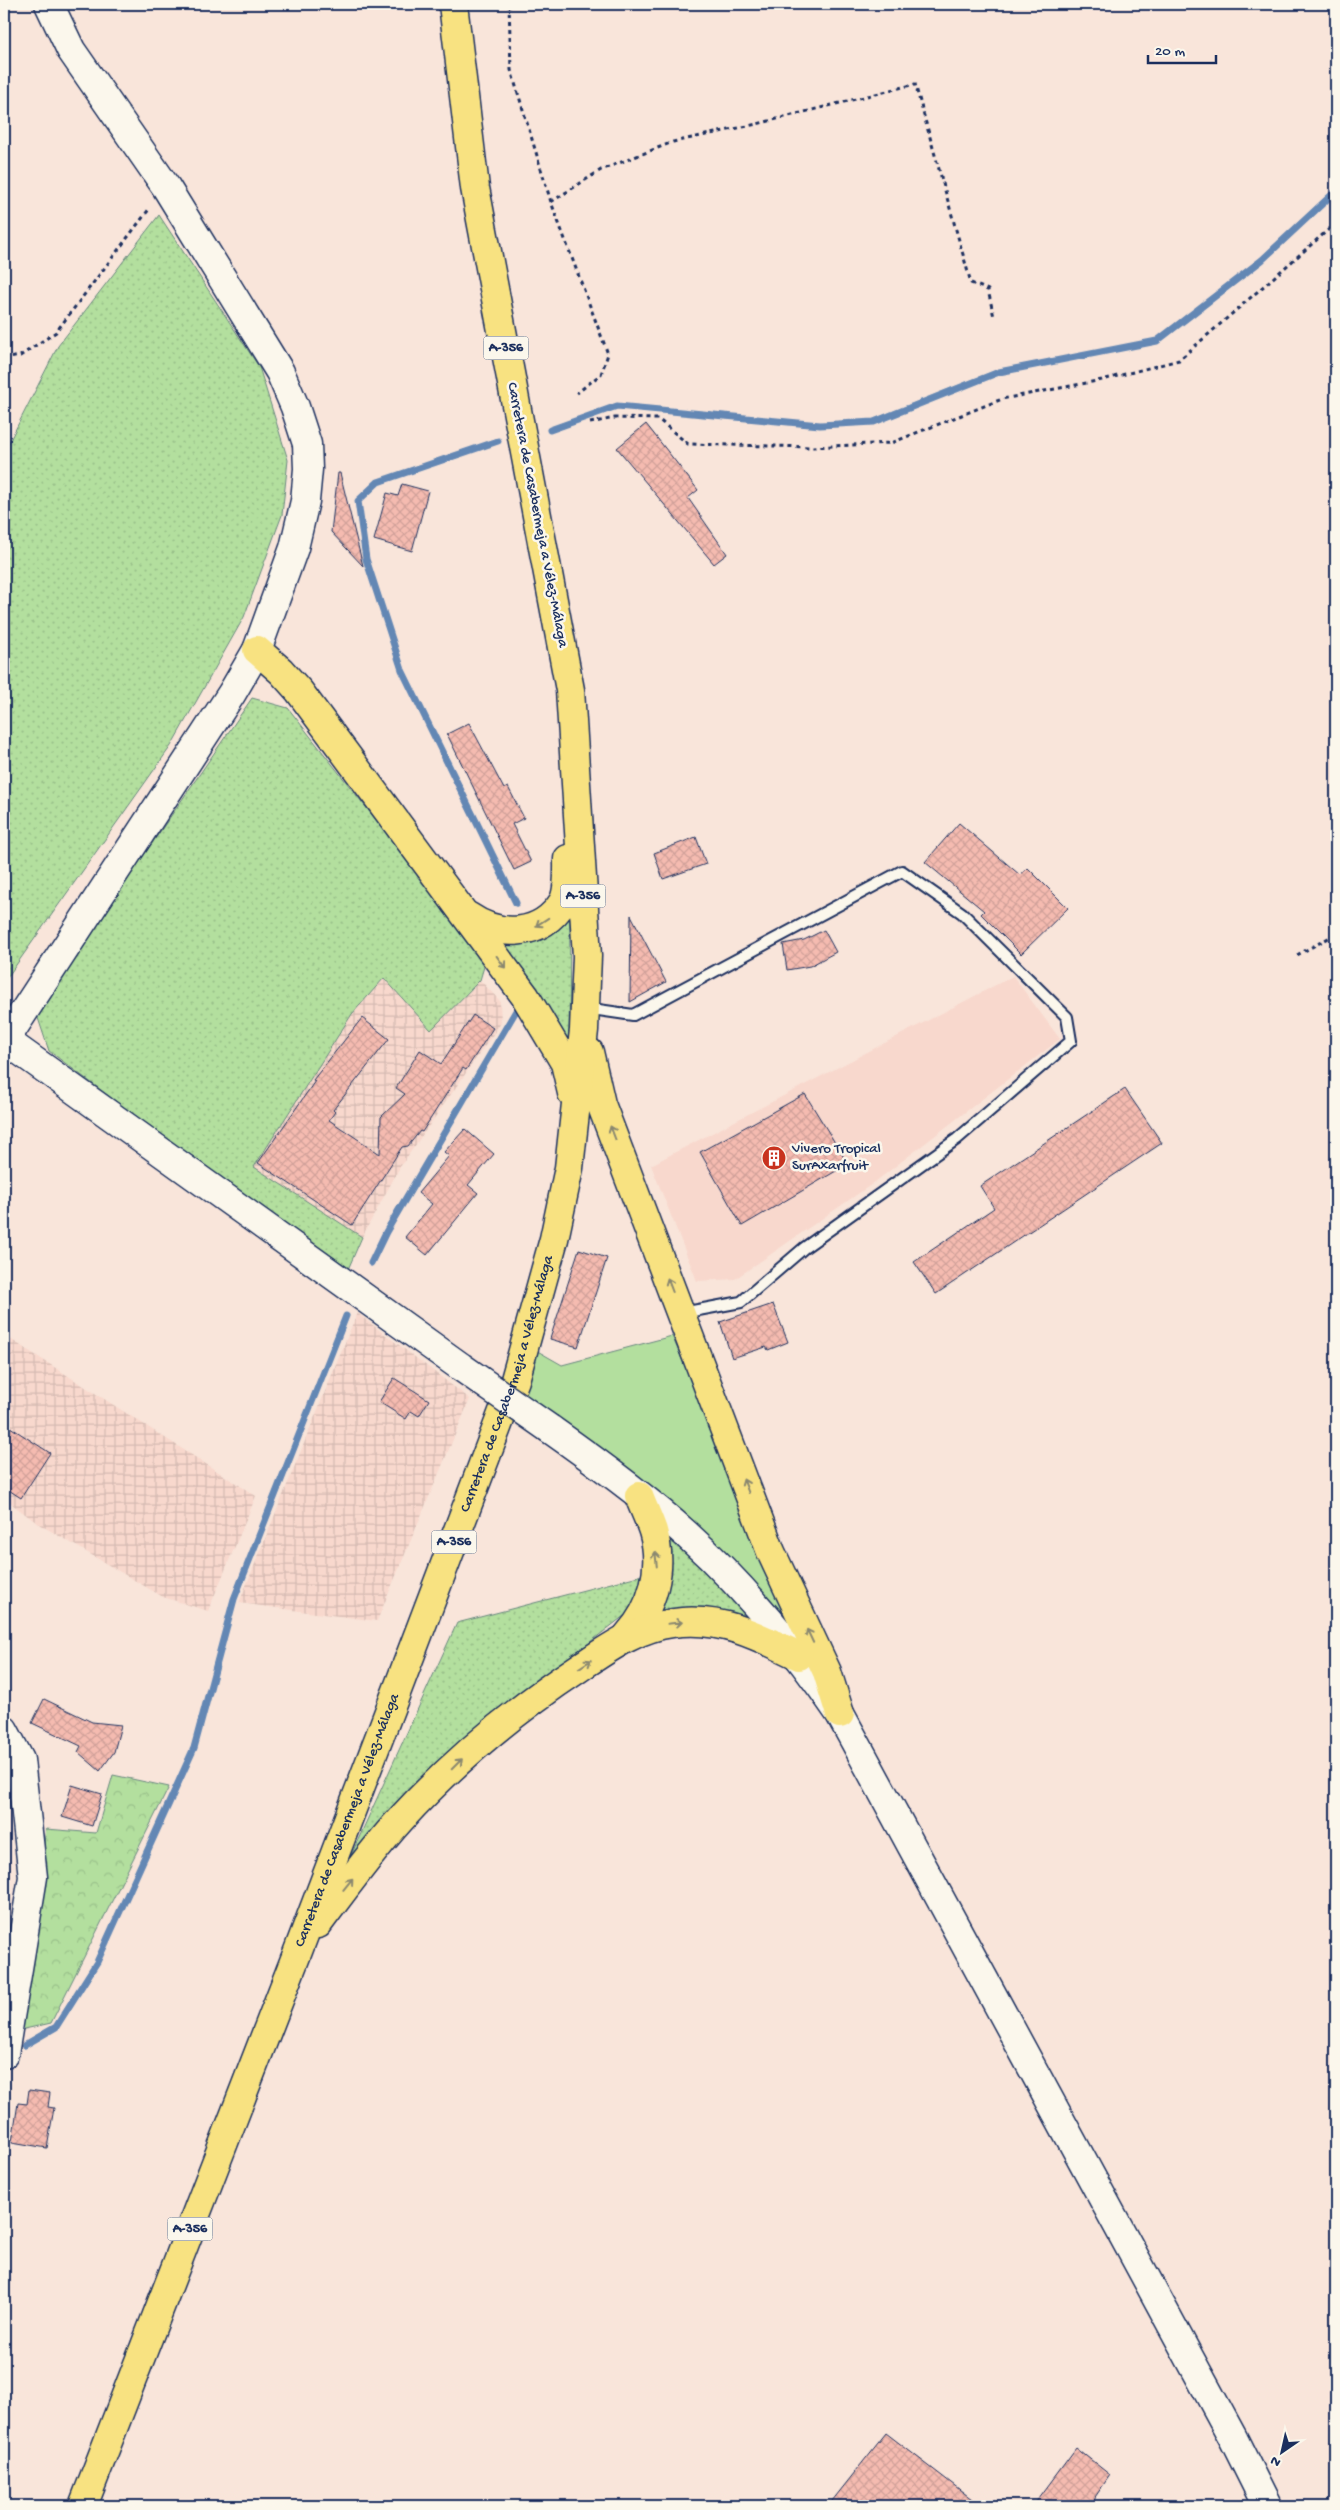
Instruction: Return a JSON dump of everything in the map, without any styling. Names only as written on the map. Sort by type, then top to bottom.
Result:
[{"type":"main road","name":"Carretera de Casabermeja a Vélez-Málaga","points":[[453,4],[475,188],[570,690],[587,956],[585,1019]]},
{"type":"main road","points":[[257,650],[281,671],[299,691],[525,996],[561,1055],[572,1090],[574,1122]]},
{"type":"main road","points":[[460,910],[479,923],[501,932],[529,930],[548,918],[564,901],[568,874],[568,816],[575,761]]},
{"type":"main road","points":[[574,1122],[585,1019]]},
{"type":"main road","points":[[585,1019],[601,1104],[771,1552],[827,1672],[840,1714]]},
{"type":"main road","name":"Carretera de Casabermeja a Vélez-Málaga","points":[[82,2506],[298,1951],[515,1380],[554,1239],[569,1168],[574,1122]]},
{"type":"main road","points":[[298,1951],[400,1820],[471,1750],[550,1687],[628,1635],[641,1621],[650,1602],[657,1568],[653,1533],[639,1496]]},
{"type":"main road","points":[[628,1635],[674,1622],[701,1621],[730,1626],[799,1656]]},
{"type":"street","points":[[49,4],[71,50],[166,187],[280,372],[295,407],[306,444],[308,469],[305,501],[294,548],[257,650],[232,693],[4,1041],[461,1366],[639,1496],[686,1533],[726,1572],[799,1656],[840,1714],[1233,2438],[1267,2506]]},
{"type":"street","points":[[4,1730],[20,1760],[33,1877],[4,2054]]},
{"type":"lane","points":[[585,1019],[633,1015],[902,871],[962,913],[1067,1017],[1071,1042],[957,1139],[804,1248],[741,1302],[681,1313]]},
{"type":"path","points":[[509,4],[511,70],[551,202],[608,354],[601,374],[577,393]]},
{"type":"path","points":[[551,202],[602,170],[673,142],[757,124],[915,84],[971,283],[988,290],[994,318]]},
{"type":"path","points":[[4,359],[20,356],[56,332],[166,187]]},
{"type":"path","points":[[590,423],[615,418],[658,418],[688,444],[813,447],[891,443],[1002,399],[1102,380],[1179,360],[1336,223]]},
{"type":"path","points":[[1297,955],[1336,934]]},
{"type":"shaded area","points":[[1013,976],[1060,1039],[875,1182],[735,1279],[697,1281],[651,1165]]},
{"type":"shaded area","points":[[384,978],[431,1029],[480,980],[500,1001],[501,1023],[400,1167],[362,1237],[254,1167],[352,1014]]},
{"type":"shaded area","points":[[357,1313],[470,1399],[377,1621],[239,1603]]},
{"type":"shaded area","points":[[4,1335],[256,1496],[208,1611],[163,1597],[37,1523],[4,1498]]},
{"type":"green space","points":[[159,215],[259,367],[288,460],[282,515],[244,617],[171,746],[4,982],[4,452],[58,346]]},
{"type":"green space","points":[[252,698],[288,708],[486,960],[480,980],[431,1030],[384,978],[352,1014],[254,1167],[362,1237],[346,1274],[49,1051],[36,1012]]},
{"type":"green space","points":[[570,915],[569,1052],[497,945],[524,944],[551,935]]},
{"type":"green space","points":[[672,1336],[802,1639],[520,1395],[534,1349],[562,1365]]},
{"type":"green space","points":[[662,1527],[761,1626],[648,1618]]},
{"type":"green space","points":[[646,1574],[629,1612],[454,1747],[342,1875],[457,1623]]},
{"type":"green space","points":[[113,1775],[169,1787],[51,2023],[16,2031],[46,1829],[96,1833]]},
{"type":"building","points":[[646,424],[698,490],[688,498],[727,554],[714,564],[617,448]]},
{"type":"building","points":[[338,473],[340,473],[363,566],[331,532]]},
{"type":"building","points":[[402,484],[428,491],[412,551],[374,540],[387,493],[398,496]]},
{"type":"building","points":[[469,723],[504,789],[508,787],[524,818],[512,824],[531,862],[514,870],[447,734]]},
{"type":"building","points":[[959,823],[1020,875],[1028,868],[1068,908],[1021,954],[981,914],[984,911],[925,862]]},
{"type":"building","points":[[696,837],[706,864],[663,879],[654,853]]},
{"type":"building","points":[[631,915],[666,982],[630,1002]]},
{"type":"building","points":[[824,930],[836,952],[810,966],[787,970],[783,944],[804,940]]},
{"type":"building","points":[[473,1015],[493,1028],[466,1070],[463,1068],[422,1132],[420,1131],[408,1146],[402,1147],[352,1225],[258,1163],[315,1081],[313,1080],[362,1018],[389,1039],[333,1110],[335,1112],[329,1120],[380,1154],[381,1117],[405,1094],[396,1088],[420,1050],[441,1064]]},
{"type":"building","points":[[1125,1089],[1162,1143],[936,1294],[914,1262],[994,1208],[980,1186]]},
{"type":"building","name":"Vivero Tropical SurAxarfruit","points":[[805,1094],[848,1164],[742,1226],[700,1152]]},
{"type":"building","points":[[465,1129],[494,1154],[468,1185],[478,1193],[427,1255],[405,1237],[432,1204],[418,1193],[449,1156],[444,1152]]},
{"type":"building","points":[[579,1249],[607,1258],[578,1347],[550,1339]]},
{"type":"building","points":[[773,1304],[788,1342],[768,1350],[766,1347],[732,1358],[720,1322]]},
{"type":"building","points":[[394,1378],[429,1400],[419,1416],[411,1411],[406,1419],[379,1402]]},
{"type":"building","points":[[4,1423],[50,1453],[21,1498],[4,1487]]},
{"type":"building","points":[[44,1699],[92,1722],[121,1725],[114,1752],[100,1771],[78,1752],[81,1746],[32,1723]]},
{"type":"building","points":[[72,1785],[102,1794],[92,1826],[62,1817]]},
{"type":"building","points":[[29,2090],[50,2093],[48,2107],[54,2108],[47,2148],[12,2142],[18,2103],[27,2104]]},
{"type":"building","points":[[886,2433],[981,2506],[828,2506]]},
{"type":"building","points":[[1076,2448],[1110,2475],[1089,2506],[1033,2506]]},
{"type":"waterway","points":[[550,430],[617,406],[820,425],[874,422],[999,372],[1157,341],[1262,260],[1336,191]]},
{"type":"waterway","points":[[498,441],[378,482],[358,501],[366,559],[402,670],[516,903]]},
{"type":"waterway","points":[[371,1263],[386,1232],[517,1009]]},
{"type":"waterway","points":[[25,2045],[56,2027],[97,1962],[194,1748],[234,1599],[346,1316]]},
{"type":"place","name":"Vivero Tropical SurAxarfruit","points":[[774,1158]]}]
